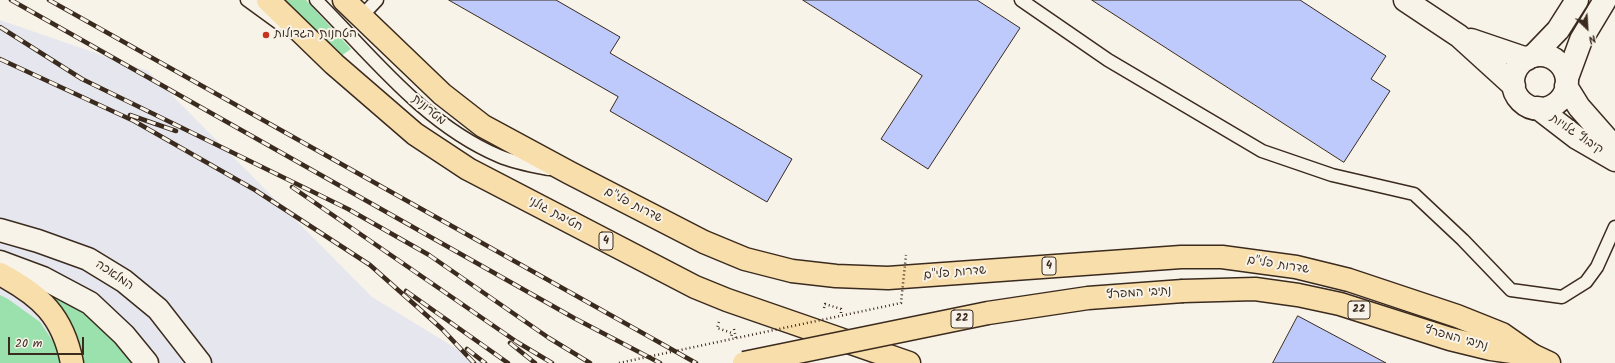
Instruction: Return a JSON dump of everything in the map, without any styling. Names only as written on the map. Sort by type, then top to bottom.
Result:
[{"type":"highway","name":"חטיבת גולני","points":[[268,0],[334,64],[415,134],[468,170],[695,287],[727,300],[909,363]]},
{"type":"highway","points":[[344,0],[361,17]]},
{"type":"highway","name":"שדרות פלי\"ם","points":[[361,17],[442,94],[483,126],[704,242],[745,259],[792,271],[836,276],[888,278],[1181,257],[1222,257],[1296,267],[1349,280],[1457,316],[1502,334],[1540,359]]},
{"type":"highway","points":[[0,274],[33,294],[53,314],[68,343],[72,363]]},
{"type":"highway","name":"נתיבי המפרץ","points":[[744,363],[988,313],[1088,298],[1183,291],[1255,289],[1298,295],[1340,304],[1450,339],[1540,359]]},
{"type":"street","points":[[1405,0],[1459,36],[1514,86]]},
{"type":"street","points":[[1577,0],[1558,30],[1517,69],[1514,77],[1516,94],[1529,106],[1546,108],[1554,105],[1560,100],[1581,40],[1605,0]]},
{"type":"street","points":[[1459,36],[1530,58],[1548,56],[1555,60],[1565,71],[1567,82]]},
{"type":"street","name":"קיבוץ גלויות","points":[[1567,82],[1579,106],[1615,148]]},
{"type":"street","name":"קיבוץ גלויות","points":[[1538,108],[1577,138],[1615,160]]},
{"type":"street","name":"המלאכה","points":[[0,230],[38,241],[88,259],[124,281],[158,309],[200,363]]},
{"type":"street","points":[[0,262],[43,278],[90,303],[124,335],[147,363]]},
{"type":"lane","points":[[247,0],[334,64]]},
{"type":"lane","name":"מטרונית","points":[[316,0],[379,67],[452,131],[501,157],[570,173]]},
{"type":"lane","points":[[361,17],[377,0]]},
{"type":"lane","points":[[1021,0],[1108,60],[1262,151],[1332,175],[1414,194],[1511,290],[1562,297],[1586,282],[1597,267],[1615,227]]},
{"type":"path","points":[[619,363],[901,303],[906,255]]},
{"type":"path","points":[[726,325],[719,322],[717,328],[732,333],[731,338]]},
{"type":"path","points":[[734,327],[736,338]]},
{"type":"shaded area","points":[[0,20],[148,71],[372,297],[480,363],[0,363]]},
{"type":"green space","points":[[276,0],[306,0],[351,49],[338,58]]},
{"type":"green space","points":[[46,285],[98,325],[133,363],[80,363],[37,288]]},
{"type":"green space","points":[[0,295],[40,322],[60,352],[59,363],[0,363]]},
{"type":"building","points":[[449,0],[556,0],[620,37],[610,53],[792,159],[767,202],[610,111],[618,97]]},
{"type":"building","points":[[803,0],[977,0],[1020,28],[928,169],[881,139],[922,76]]},
{"type":"building","points":[[1092,0],[1300,0],[1386,56],[1371,79],[1390,91],[1344,162]]},
{"type":"building","points":[[1298,316],[1386,363],[1273,363]]},
{"type":"railway","points":[[11,0],[574,318],[660,363]]},
{"type":"railway","points":[[49,0],[696,363]]},
{"type":"railway","points":[[0,27],[82,79],[348,209],[429,255],[549,338],[590,363]]},
{"type":"railway","points":[[0,59],[134,121],[255,190],[370,265],[442,329],[474,363]]},
{"type":"railway","points":[[130,115],[176,131]]},
{"type":"railway","points":[[292,187],[517,342],[552,363]]},
{"type":"railway","points":[[406,291],[508,363]]},
{"type":"railway","points":[[510,343],[535,363]]},
{"type":"railway","points":[[467,349],[485,363]]},
{"type":"place","name":"הטחנות הגדולות","points":[[266,35]]}]
